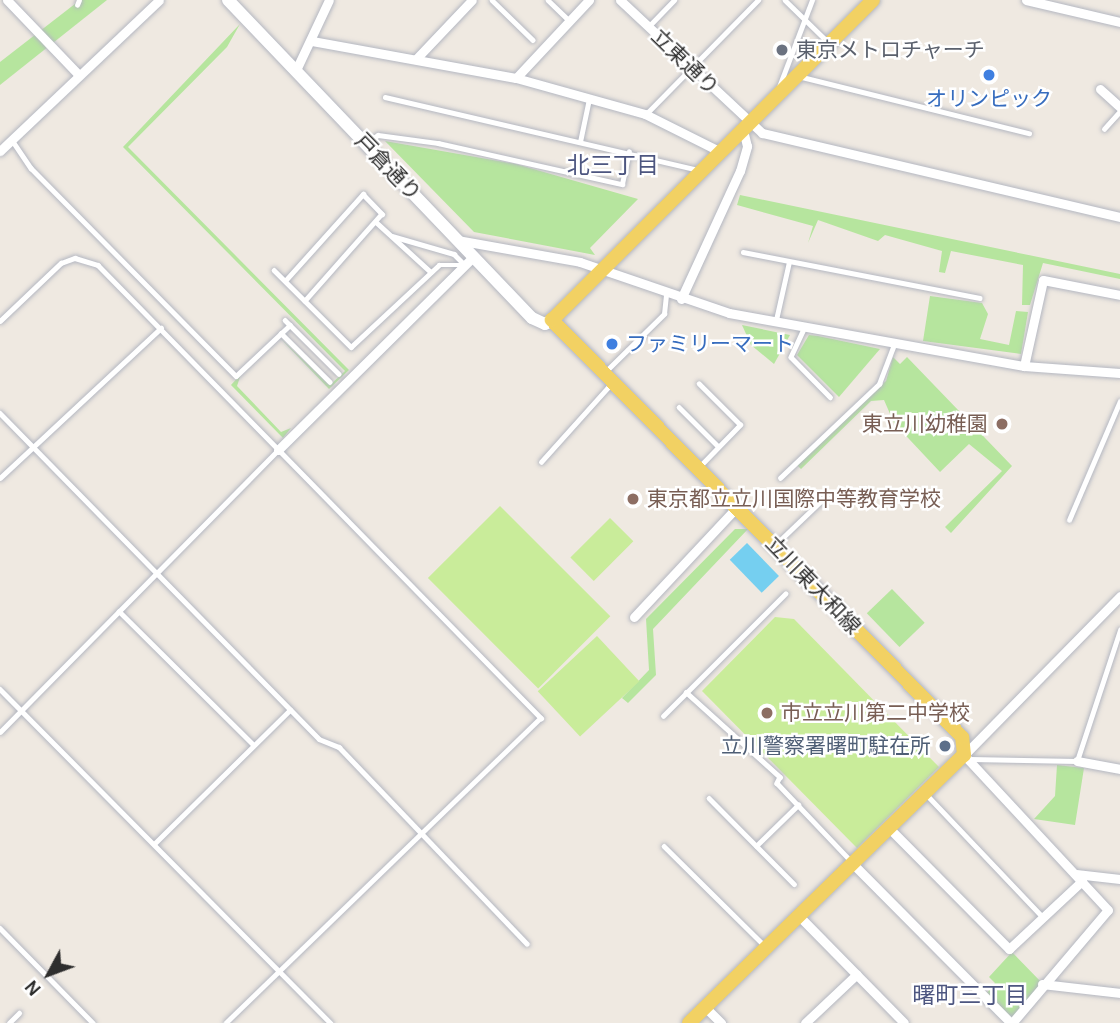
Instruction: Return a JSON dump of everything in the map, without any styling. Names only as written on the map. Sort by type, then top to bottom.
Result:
[{"type":"main road","points":[[552,320],[873,0]]},
{"type":"main road","name":"立川東大和線","points":[[552,320],[962,737],[965,757]]},
{"type":"main road","points":[[689,1023],[851,862],[965,757]]},
{"type":"street","points":[[7,0],[78,74]]},
{"type":"street","points":[[0,151],[78,74],[159,0]]},
{"type":"street","name":"戸倉通り","points":[[228,0],[457,240],[469,261],[536,321],[552,320]]},
{"type":"street","points":[[296,71],[329,0]]},
{"type":"street","points":[[416,59],[472,0]]},
{"type":"street","points":[[516,78],[589,0]]},
{"type":"street","name":"立東通り","points":[[621,0],[692,68],[747,127],[833,152],[1120,217]]},
{"type":"street","points":[[1026,0],[1120,22]]},
{"type":"street","points":[[312,41],[516,78],[645,114],[721,152]]},
{"type":"street","points":[[1100,89],[1120,109]]},
{"type":"street","points":[[681,299],[740,171],[747,146],[747,127]]},
{"type":"street","points":[[457,240],[580,262],[599,272],[681,299],[776,321],[1024,366],[1120,373]]},
{"type":"street","points":[[278,450],[469,261]]},
{"type":"street","points":[[1024,366],[1043,280],[1120,295]]},
{"type":"street","points":[[634,617],[737,507]]},
{"type":"street","points":[[851,862],[1012,1023],[1042,984],[1105,920],[1108,910],[965,757],[1120,596]]},
{"type":"street","points":[[1077,761],[1120,769]]},
{"type":"street","points":[[888,827],[1009,949],[1079,877]]},
{"type":"street","points":[[1079,877],[1120,879]]},
{"type":"street","points":[[798,915],[904,1023]]},
{"type":"street","points":[[805,1023],[856,974]]},
{"type":"street","points":[[1042,984],[1120,993]]},
{"type":"street","points":[[705,1007],[721,1023]]},
{"type":"lane","points":[[492,0],[533,40]]},
{"type":"lane","points":[[548,0],[569,21]]},
{"type":"lane","points":[[649,27],[674,0]]},
{"type":"lane","points":[[645,114],[758,0]]},
{"type":"lane","points":[[785,0],[830,44]]},
{"type":"lane","points":[[779,95],[812,0]]},
{"type":"lane","points":[[798,76],[1029,133]]},
{"type":"lane","points":[[385,97],[629,152],[700,171]]},
{"type":"lane","points":[[580,142],[589,99]]},
{"type":"lane","points":[[1104,129],[1120,109]]},
{"type":"lane","points":[[365,144],[378,135],[438,144],[622,184],[629,152]]},
{"type":"lane","points":[[12,140],[31,168],[236,376],[290,324]]},
{"type":"lane","points":[[285,281],[363,194],[382,214],[305,301]]},
{"type":"lane","points":[[376,222],[431,272]]},
{"type":"lane","points":[[392,236],[469,261]]},
{"type":"lane","points":[[743,252],[980,298]]},
{"type":"lane","points":[[0,321],[75,258],[98,265],[541,719],[226,1023]]},
{"type":"lane","points":[[274,270],[351,347],[431,272],[445,262],[469,261]]},
{"type":"lane","points":[[776,321],[789,262]]},
{"type":"lane","points":[[541,462],[664,314],[666,294]]},
{"type":"lane","points":[[285,320],[339,374]]},
{"type":"lane","points":[[805,326],[791,357],[830,397]]},
{"type":"lane","points":[[0,478],[160,328]]},
{"type":"lane","points":[[281,333],[330,382]]},
{"type":"lane","points":[[780,478],[879,384],[895,341]]},
{"type":"lane","points":[[698,468],[740,425],[699,383]]},
{"type":"lane","points":[[1069,520],[1120,401]]},
{"type":"lane","points":[[679,407],[718,446]]},
{"type":"lane","points":[[0,414],[319,739],[340,747],[527,944]]},
{"type":"lane","points":[[0,732],[278,450]]},
{"type":"lane","points":[[775,545],[821,501]]},
{"type":"lane","points":[[663,716],[785,594]]},
{"type":"lane","points":[[119,611],[254,746]]},
{"type":"lane","points":[[965,757],[1077,761],[1120,630]]},
{"type":"lane","points":[[0,689],[331,1023]]},
{"type":"lane","points":[[687,692],[738,746],[747,744],[851,862]]},
{"type":"lane","points":[[154,844],[290,710]]},
{"type":"lane","points":[[924,792],[1043,916]]},
{"type":"lane","points":[[709,798],[793,884]]},
{"type":"lane","points":[[756,846],[799,805]]},
{"type":"lane","points":[[664,846],[766,946]]},
{"type":"lane","points":[[0,928],[93,1023]]},
{"type":"lane","points":[[9,1023],[19,1013]]},
{"type":"green space","points":[[80,0],[107,0],[0,85],[0,62]]},
{"type":"green space","points":[[240,24],[227,47],[128,147],[349,370],[329,389],[280,338],[330,385],[345,371],[123,147]]},
{"type":"green space","points":[[385,141],[516,164],[638,199],[590,248],[595,255],[474,232]]},
{"type":"green space","points":[[740,195],[1120,274],[1120,279],[1043,263],[1030,305],[1022,305],[1023,265],[951,251],[945,273],[939,272],[942,251],[885,235],[878,241],[818,220],[808,243],[813,226],[737,205]]},
{"type":"green space","points":[[930,296],[982,303],[988,314],[980,339],[1009,345],[1016,311],[1028,312],[1021,354],[923,341]]},
{"type":"green space","points":[[742,325],[790,335],[774,364],[751,345]]},
{"type":"green space","points":[[809,335],[880,349],[839,397],[797,355]]},
{"type":"green space","points":[[893,357],[900,364],[907,357],[1012,466],[951,533],[945,527],[1002,471],[969,444],[940,472],[894,423],[884,400],[871,401],[801,469],[795,463],[886,381]]},
{"type":"green space","points":[[241,374],[237,386],[281,432],[291,428],[283,438],[231,385]]},
{"type":"green space","points":[[500,506],[610,616],[538,688],[428,578]]},
{"type":"green space","points":[[610,518],[633,541],[594,581],[570,558]]},
{"type":"green space","points":[[735,529],[748,529],[653,629],[656,675],[628,703],[622,698],[649,670],[646,619]]},
{"type":"green space","points":[[892,589],[925,623],[899,647],[867,613]]},
{"type":"green space","points":[[775,617],[794,619],[939,767],[857,848],[702,691]]},
{"type":"green space","points":[[597,636],[639,681],[580,737],[538,691]]},
{"type":"green space","points":[[1057,765],[1084,768],[1075,825],[1034,819],[1055,796]]},
{"type":"green space","points":[[1012,952],[1042,983],[1012,1021],[985,995],[995,983],[989,977]]},
{"type":"water","points":[[747,543],[779,576],[762,593],[730,560]]},
{"type":"place","name":"東京メトロチャーチ","points":[[782,50]]},
{"type":"place","name":"オリンピック","points":[[989,75]]},
{"type":"place","name":"ファミリーマート","points":[[612,344]]},
{"type":"place","name":"東立川幼稚園","points":[[1002,424]]},
{"type":"place","name":"東京都立立川国際中等教育学校","points":[[633,499]]},
{"type":"place","name":"市立立川第二中学校","points":[[767,713]]},
{"type":"place","name":"立川警察署曙町駐在所","points":[[945,746]]},
{"type":"district","name":"北三丁目","points":[[613,166]]},
{"type":"district","name":"曙町三丁目","points":[[970,996]]}]
